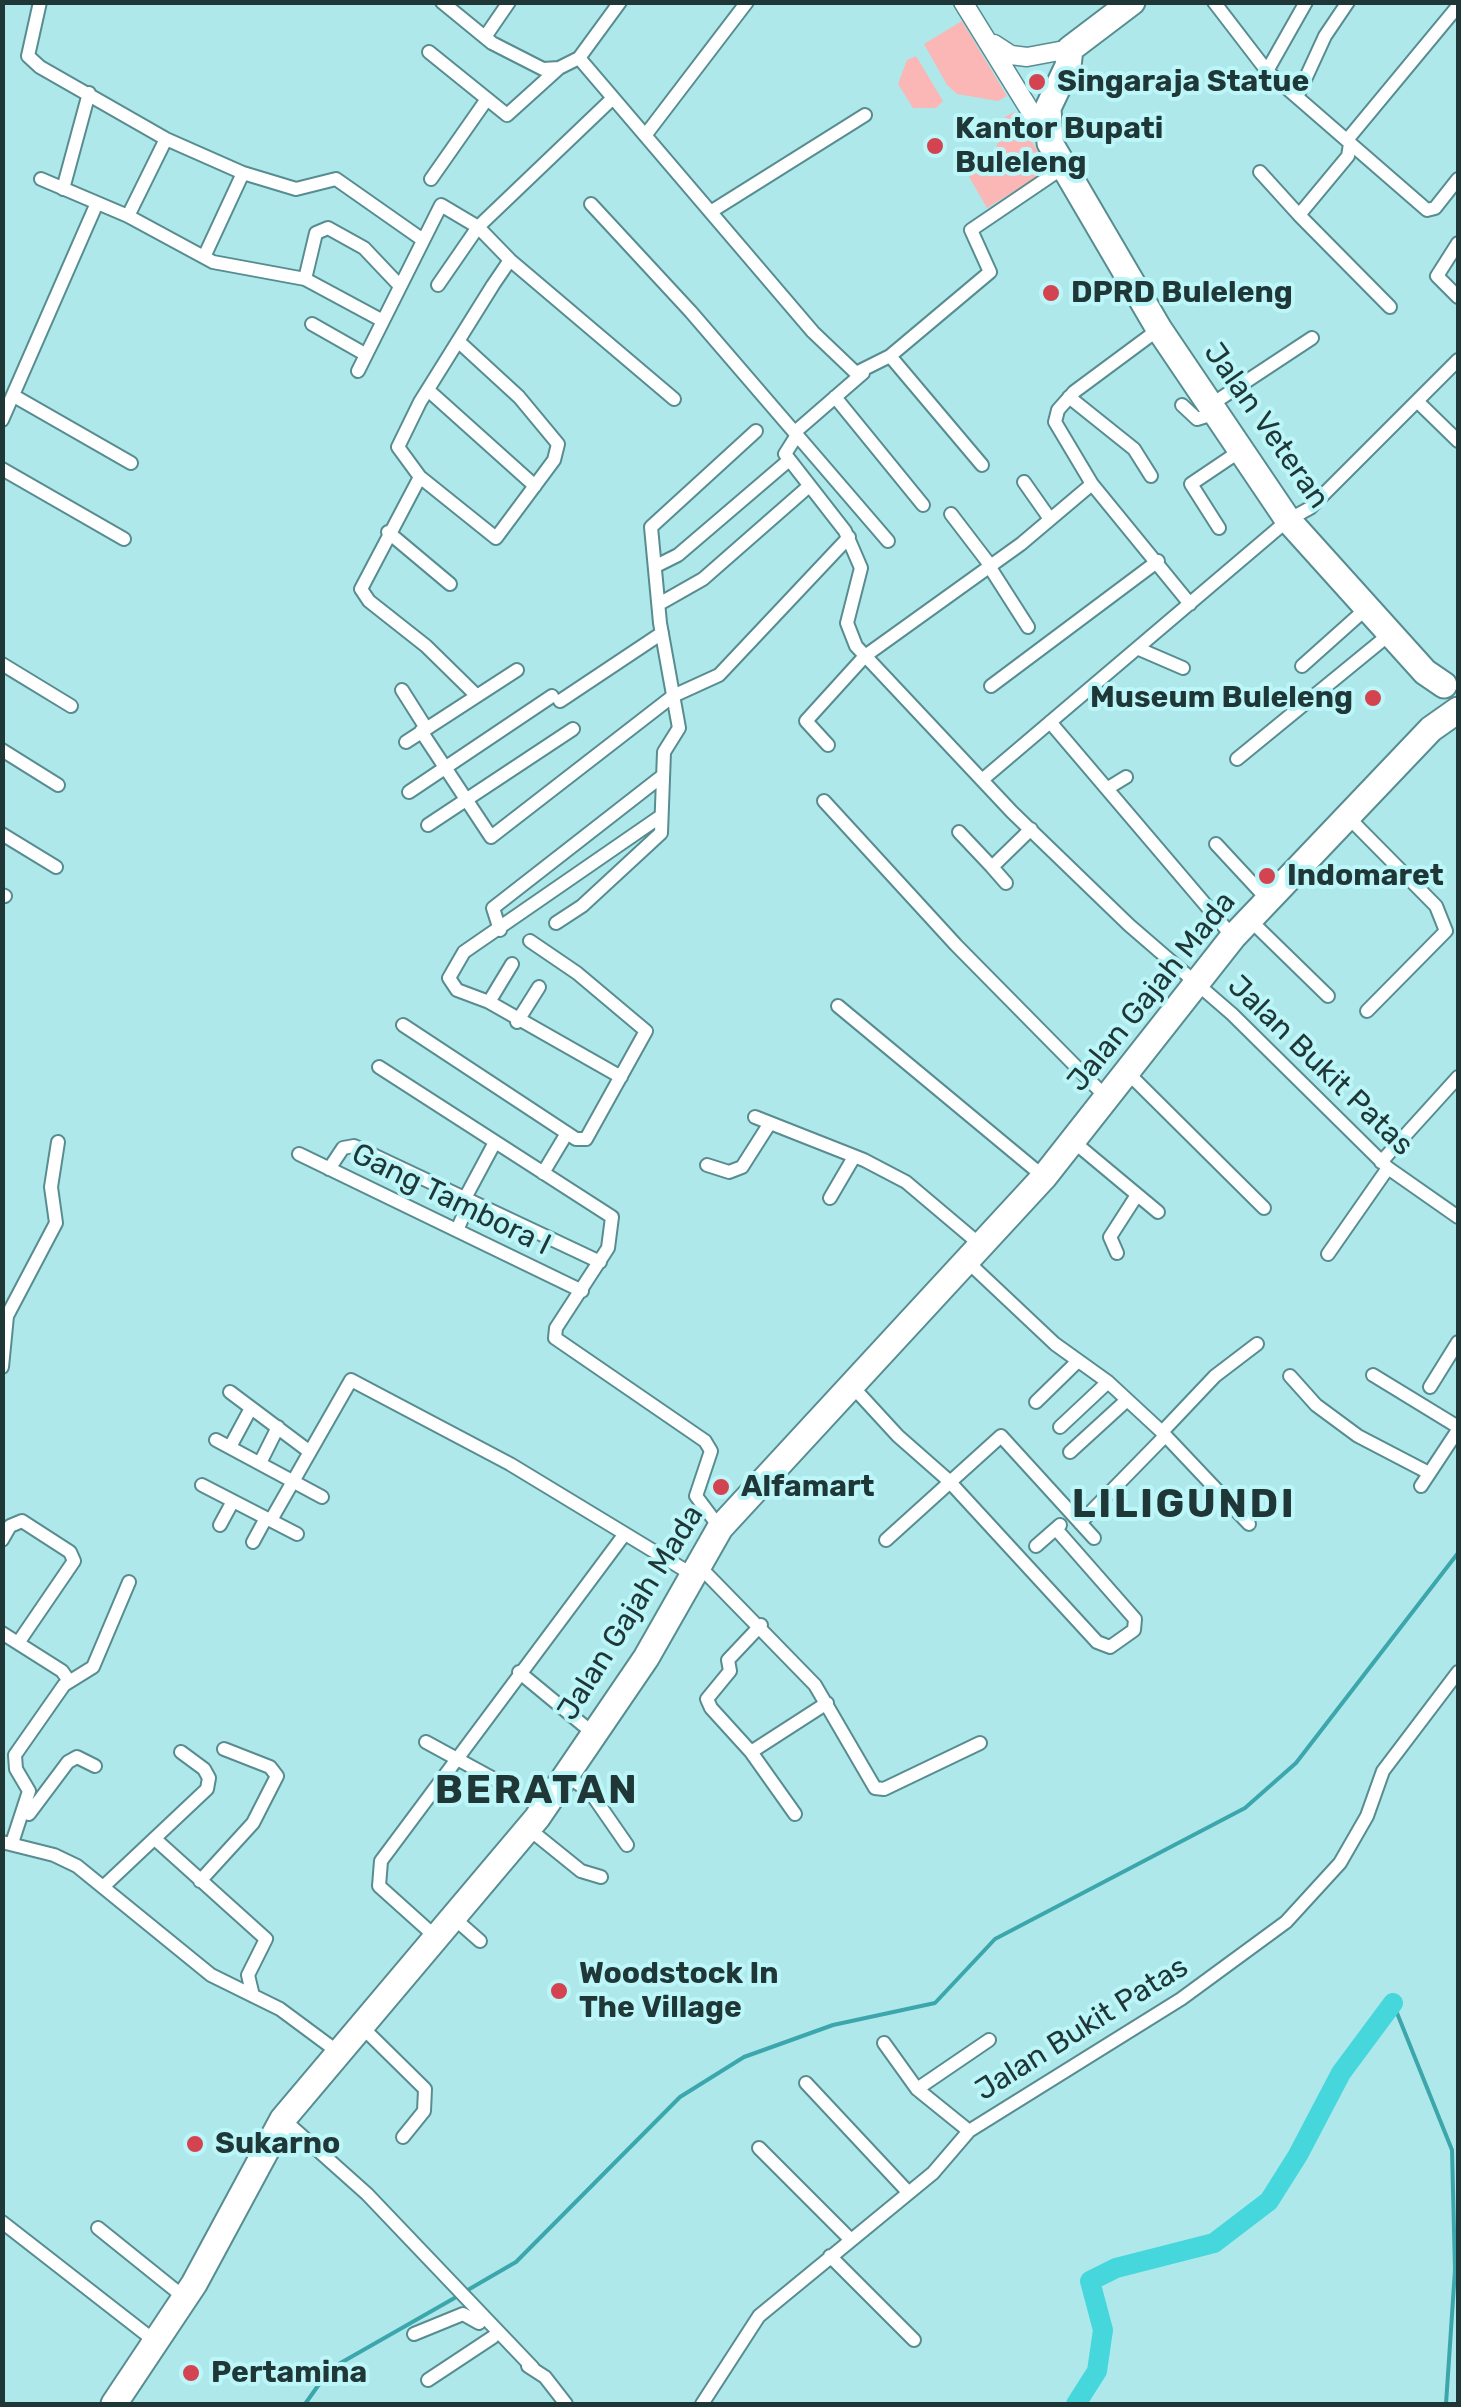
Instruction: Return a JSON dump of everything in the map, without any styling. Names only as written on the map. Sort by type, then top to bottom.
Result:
[{"type":"highway","points":[[1050,143],[1048,108],[1068,66],[1070,49],[1120,6]]},
{"type":"highway","name":"Jalan Veteran","points":[[1050,143],[1159,328],[1288,520],[1392,633],[1447,700]]},
{"type":"highway","name":"Jalan Gajah Mada","points":[[114,2404],[186,2298],[283,2119],[528,1829],[646,1658],[720,1528],[976,1255],[1074,1142],[1241,928],[1348,818],[1447,700]]},
{"type":"main road","name":"Jalan Veteran","points":[[963,2],[1050,143]]},
{"type":"main road","points":[[982,33],[1004,52],[1018,56],[1056,55],[1070,49]]},
{"type":"street","points":[[40,2],[28,56],[166,139],[242,174],[296,189],[336,179],[423,240]]},
{"type":"street","points":[[442,2],[485,38],[534,67],[559,68]]},
{"type":"street","points":[[485,38],[509,2]]},
{"type":"street","points":[[429,52],[502,113],[512,114],[559,68],[579,58],[620,2]]},
{"type":"street","points":[[1214,2],[1266,71],[1427,210],[1434,208],[1458,179]]},
{"type":"street","points":[[1266,71],[1306,2]]},
{"type":"street","points":[[1297,97],[1325,36],[1348,2]]},
{"type":"street","points":[[647,133],[742,4]]},
{"type":"street","points":[[1300,214],[1348,156],[1349,142],[1458,6]]},
{"type":"street","points":[[579,58],[647,133],[812,332],[847,369],[863,373]]},
{"type":"street","points":[[63,189],[89,93]]},
{"type":"street","points":[[438,285],[478,227],[613,98]]},
{"type":"street","points":[[432,179],[487,100]]},
{"type":"street","points":[[712,211],[865,115]]},
{"type":"street","points":[[128,216],[166,139]]},
{"type":"street","points":[[402,690],[445,768],[491,837],[673,696],[718,675],[849,537],[788,461],[786,447],[835,397],[990,272],[970,236],[973,227],[1064,167]]},
{"type":"street","points":[[1260,172],[1390,307]]},
{"type":"street","points":[[204,257],[242,174]]},
{"type":"street","points":[[42,179],[128,216],[204,257],[235,268],[272,270],[305,279],[382,321]]},
{"type":"street","points":[[2,420],[96,203]]},
{"type":"street","points":[[591,204],[888,541]]},
{"type":"street","points":[[358,371],[363,353],[441,205],[478,227],[510,260],[674,399]]},
{"type":"street","points":[[305,279],[316,233],[328,228],[364,248],[400,286]]},
{"type":"street","points":[[1458,242],[1436,276],[1458,297]]},
{"type":"street","points":[[458,341],[556,438],[557,455],[496,538],[420,477],[398,447],[428,390],[458,341],[510,260]]},
{"type":"street","points":[[312,324],[363,353]]},
{"type":"street","points":[[1159,328],[1070,397],[1058,410],[1056,428],[1092,484],[1190,604]]},
{"type":"street","points":[[1182,406],[1197,419],[1312,338]]},
{"type":"street","points":[[890,356],[982,466]]},
{"type":"street","points":[[982,780],[1288,520],[1328,491],[1458,360]]},
{"type":"street","points":[[428,390],[535,486]]},
{"type":"street","points":[[14,396],[131,464]]},
{"type":"street","points":[[835,397],[923,506]]},
{"type":"street","points":[[1070,397],[1134,449],[1151,476]]},
{"type":"street","points":[[1418,402],[1458,441]]},
{"type":"street","points":[[556,923],[582,906],[661,834],[664,752],[679,728],[658,604],[653,524],[756,431]]},
{"type":"street","points":[[1218,528],[1191,484],[1240,451]]},
{"type":"street","points":[[658,565],[678,555],[788,461]]},
{"type":"street","points":[[2,469],[124,539]]},
{"type":"street","points":[[420,477],[362,582],[364,596],[476,695]]},
{"type":"street","points":[[1024,482],[1050,519]]},
{"type":"street","points":[[828,744],[806,721],[865,656],[990,566],[1092,484]]},
{"type":"street","points":[[658,604],[703,579],[808,487]]},
{"type":"street","points":[[951,514],[1028,627]]},
{"type":"street","points":[[388,532],[450,584]]},
{"type":"street","name":"Jalan Bukit Patas","points":[[849,537],[861,568],[847,623],[850,639],[865,656],[1031,829],[1384,1165],[1458,1218]]},
{"type":"street","points":[[992,686],[1114,590],[1158,561]]},
{"type":"street","points":[[1302,666],[1368,607]]},
{"type":"street","points":[[409,792],[662,632]]},
{"type":"street","points":[[1237,759],[1392,633]]},
{"type":"street","points":[[1139,648],[1183,668]]},
{"type":"street","points":[[2,664],[71,706]]},
{"type":"street","points":[[406,742],[517,670]]},
{"type":"street","points":[[1050,722],[1241,928],[1328,996]]},
{"type":"street","points":[[428,826],[573,730]]},
{"type":"street","points":[[2,750],[58,785]]},
{"type":"street","points":[[1108,788],[1126,776]]},
{"type":"street","points":[[500,930],[492,908],[661,777]]},
{"type":"street","points":[[824,801],[956,945],[1108,1099]]},
{"type":"street","points":[[621,1078],[517,1022],[489,1002],[457,990],[449,978],[464,952],[660,816]]},
{"type":"street","points":[[1348,818],[1436,906],[1446,931],[1367,1011]]},
{"type":"street","points":[[992,867],[1031,829]]},
{"type":"street","points":[[959,832],[1006,882]]},
{"type":"street","points":[[2,834],[56,867]]},
{"type":"street","points":[[1216,844],[1268,900]]},
{"type":"street","points":[[403,1025],[568,1133],[582,1140],[590,1136],[646,1031],[577,973],[530,942]]},
{"type":"street","points":[[489,1002],[512,964]]},
{"type":"street","points":[[517,1022],[538,987]]},
{"type":"street","points":[[838,1006],[888,1052],[1044,1177]]},
{"type":"street","points":[[379,1067],[612,1217],[612,1236],[600,1262],[556,1328],[556,1340],[705,1441],[711,1451],[696,1496],[720,1528]]},
{"type":"street","points":[[1128,1073],[1264,1208]]},
{"type":"street","points":[[1328,1254],[1384,1165],[1458,1077]]},
{"type":"street","points":[[755,1117],[854,1157],[921,1193],[1078,1361],[1108,1382],[1164,1434],[1249,1524]]},
{"type":"street","points":[[707,1165],[729,1172],[742,1167],[770,1124]]},
{"type":"street","points":[[543,1173],[568,1133]]},
{"type":"street","points":[[2,1367],[8,1316],[56,1223],[51,1186],[58,1142]]},
{"type":"street","points":[[1074,1142],[1158,1212]]},
{"type":"street","points":[[457,1230],[494,1144]]},
{"type":"street","points":[[329,1169],[343,1148],[354,1146],[600,1262]]},
{"type":"street","name":"Gang Tambora I","points":[[299,1154],[582,1291]]},
{"type":"street","points":[[830,1198],[854,1157]]},
{"type":"street","points":[[1118,1254],[1110,1237],[1137,1194]]},
{"type":"street","points":[[1430,1387],[1458,1342]]},
{"type":"street","points":[[1036,1546],[1056,1528],[1076,1519],[1164,1434],[1215,1376],[1257,1344]]},
{"type":"street","points":[[1036,1402],[1078,1361]]},
{"type":"street","points":[[1290,1376],[1316,1405],[1425,1480],[1458,1429],[1373,1375]]},
{"type":"street","points":[[253,1542],[294,1482],[351,1380],[510,1464],[624,1535],[696,1570],[761,1625],[826,1703],[879,1790],[980,1744]]},
{"type":"street","points":[[1060,1426],[1108,1382]]},
{"type":"street","points":[[852,1386],[898,1436],[948,1480],[1097,1642],[1110,1647],[1134,1630],[1135,1620],[1056,1528]]},
{"type":"street","points":[[230,1392],[310,1452]]},
{"type":"street","points":[[1070,1452],[1128,1400]]},
{"type":"street","points":[[230,1447],[251,1408]]},
{"type":"street","points":[[260,1464],[278,1427]]},
{"type":"street","points":[[886,1540],[948,1480],[1002,1436],[1094,1538]]},
{"type":"street","points":[[216,1440],[322,1497]]},
{"type":"street","points":[[202,1485],[296,1534]]},
{"type":"street","points":[[220,1526],[233,1501]]},
{"type":"street","points":[[2,1540],[10,1526],[22,1521],[70,1552],[74,1561],[18,1643]]},
{"type":"street","points":[[438,1939],[382,1890],[378,1873],[398,1835],[624,1535]]},
{"type":"street","points":[[12,1844],[30,1791],[16,1769],[15,1755],[69,1681],[86,1675],[99,1658],[129,1582]]},
{"type":"street","points":[[761,1625],[728,1660],[730,1671],[707,1698],[796,1814]]},
{"type":"street","points":[[2,1633],[62,1671],[69,1681]]},
{"type":"street","points":[[519,1672],[594,1734]]},
{"type":"street","name":"Jalan Bukit Patas","points":[[702,2404],[759,2316],[944,2162],[968,2131],[1181,1998],[1277,1931],[1340,1863],[1367,1816],[1383,1771],[1458,1672]]},
{"type":"street","points":[[751,1752],[826,1703]]},
{"type":"street","points":[[426,1742],[503,1784]]},
{"type":"street","points":[[200,1882],[253,1823],[277,1776],[270,1767],[224,1749]]},
{"type":"street","points":[[103,1887],[156,1840],[209,1784],[204,1769],[182,1752]]},
{"type":"street","points":[[12,1844],[31,1810],[68,1762],[77,1757],[94,1766]]},
{"type":"street","points":[[566,1775],[590,1793],[627,1845]]},
{"type":"street","points":[[528,1829],[581,1871],[601,1877]]},
{"type":"street","points":[[156,1840],[266,1939],[248,1975],[253,1996]]},
{"type":"street","points":[[12,1844],[68,1861],[211,1975],[294,2018],[338,2052]]},
{"type":"street","points":[[456,1918],[480,1941]]},
{"type":"street","points":[[361,2026],[426,2089],[424,2111],[403,2138]]},
{"type":"street","points":[[917,2089],[989,2040]]},
{"type":"street","points":[[884,2043],[917,2089],[968,2131]]},
{"type":"street","points":[[806,2083],[908,2192]]},
{"type":"street","points":[[283,2119],[367,2194],[566,2404]]},
{"type":"street","points":[[759,2148],[850,2239]]},
{"type":"street","points":[[2,2222],[158,2344]]},
{"type":"street","points":[[98,2228],[186,2298]]},
{"type":"street","points":[[830,2256],[914,2340]]},
{"type":"street","points":[[414,2334],[466,2314],[517,2360],[532,2368]]},
{"type":"street","points":[[428,2380],[493,2337]]},
{"type":"shaded area","points":[[962,21],[1007,96],[998,101],[957,94],[947,85],[924,44]]},
{"type":"shaded area","points":[[916,56],[943,101],[936,108],[913,108],[898,84],[907,60]]},
{"type":"shaded area","points":[[1014,112],[1049,170],[987,208],[967,173],[992,155],[1004,131],[1000,120]]},
{"type":"waterway","points":[[466,2291],[516,2262],[680,2097],[744,2057],[833,2025],[935,2003],[995,1939],[1245,1808],[1296,1763],[1458,1553]]},
{"type":"waterway","points":[[1393,2003],[1452,2150],[1455,2270],[1446,2404]]},
{"type":"waterway","points":[[1076,2404],[1097,2371],[1103,2330],[1090,2281],[1116,2268],[1214,2243],[1269,2201],[1341,2073],[1393,2003]]},
{"type":"waterway","points":[[305,2404],[330,2369],[458,2296]]},
{"type":"place","name":"Singaraja Statue","points":[[1037,82]]},
{"type":"place","name":"Kantor Bupati Buleleng","points":[[935,146]]},
{"type":"place","name":"DPRD Buleleng","points":[[1051,293]]},
{"type":"place","name":"Museum Buleleng","points":[[1373,698]]},
{"type":"place","name":"Indomaret","points":[[1267,876]]},
{"type":"place","name":"Alfamart","points":[[721,1487]]},
{"type":"place","name":"Woodstock In The Village","points":[[559,1991]]},
{"type":"place","name":"Sukarno","points":[[195,2144]]},
{"type":"place","name":"Pertamina","points":[[191,2373]]},
{"type":"district","name":"LILIGUNDI","points":[[1184,1505]]},
{"type":"district","name":"BERATAN","points":[[537,1791]]}]
